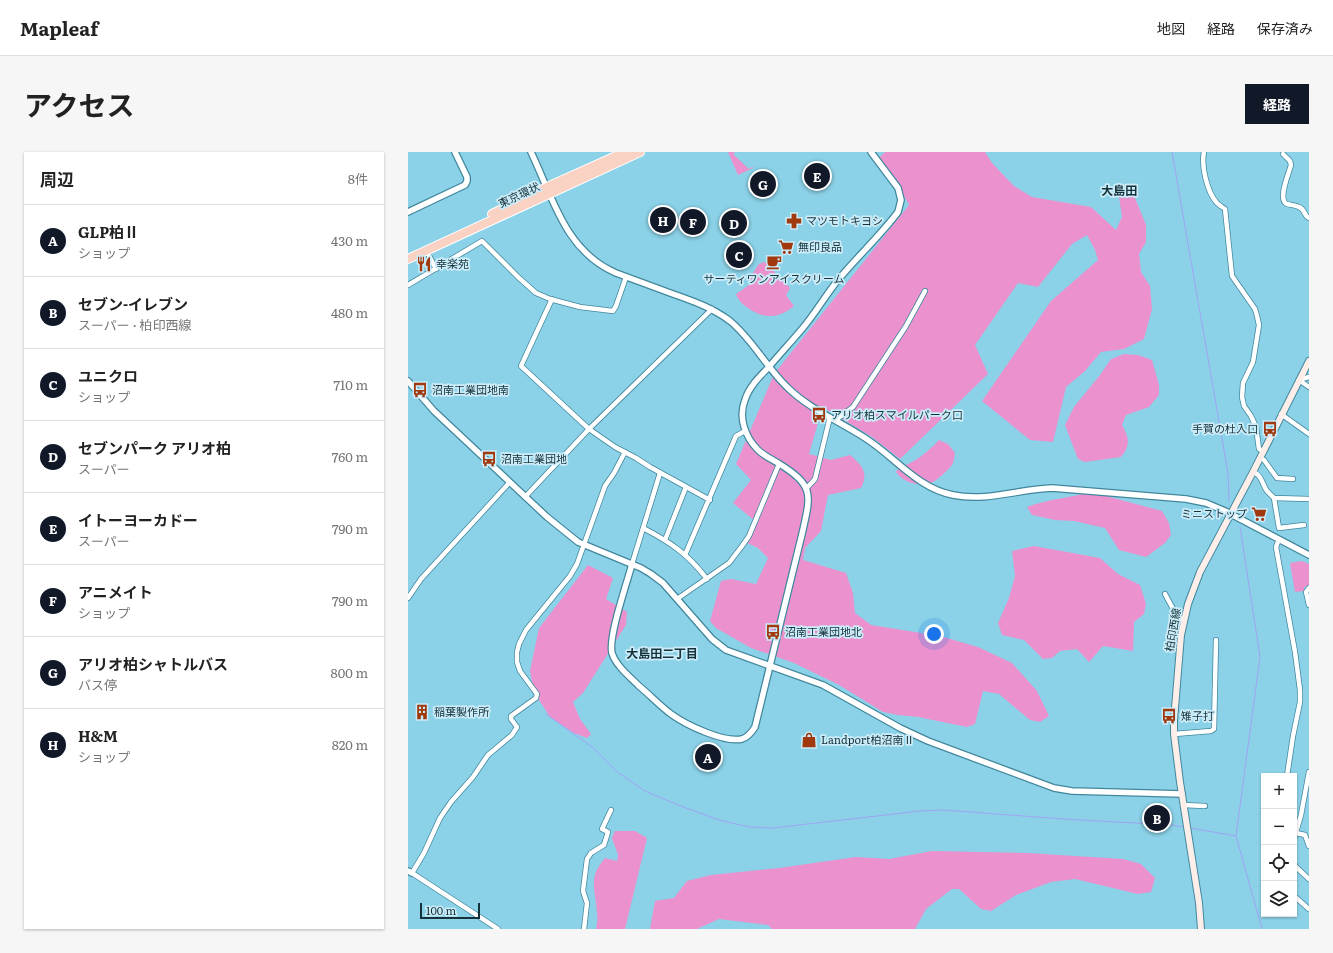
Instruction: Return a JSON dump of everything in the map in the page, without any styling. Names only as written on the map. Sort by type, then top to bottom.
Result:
[{"type":"highway","name":"東京環状","points":[[408,259],[625,152]]},
{"type":"highway","name":"東京環状","points":[[408,254],[548,190],[640,152]]},
{"type":"main road","name":"柏印西線","points":[[1201,929],[1174,734],[1179,649],[1184,619],[1200,572],[1309,361]]},
{"type":"street","points":[[408,212],[465,185],[467,177],[455,152]]},
{"type":"street","points":[[531,152],[567,230],[579,247],[598,264],[626,277],[712,309],[730,321],[741,331],[793,393],[813,407],[871,442],[926,485],[953,495],[976,497],[1038,488],[1068,488],[1186,499],[1206,503],[1231,514],[1309,555]]},
{"type":"street","points":[[660,473],[632,564],[612,637],[612,654],[623,670],[671,714],[690,725],[716,736],[742,739],[755,727],[807,512],[808,495],[798,477],[759,451],[751,442],[745,431],[742,418],[743,407],[749,390],[806,325],[839,280],[898,212],[901,200],[898,188],[871,152]]},
{"type":"street","points":[[1204,152],[1203,167],[1209,190],[1217,203],[1224,209],[1232,276],[1255,309],[1258,316],[1253,362],[1243,383],[1242,397],[1244,406],[1256,427],[1259,449],[1263,451]]},
{"type":"street","points":[[1283,153],[1290,161],[1291,165],[1282,193],[1283,201],[1286,204],[1299,206],[1309,218]]},
{"type":"street","points":[[408,285],[482,241],[529,288],[536,293],[580,307],[611,311],[616,306],[626,277]]},
{"type":"street","points":[[426,250],[436,269]]},
{"type":"street","points":[[836,420],[853,407],[906,326],[925,291]]},
{"type":"street","points":[[552,299],[520,366],[589,429],[660,473],[710,500]]},
{"type":"street","points":[[525,497],[589,429],[712,309]]},
{"type":"street","points":[[1299,380],[1309,377]]},
{"type":"street","points":[[1299,380],[1309,387]]},
{"type":"street","points":[[408,381],[434,411],[525,497],[571,537],[585,545],[632,564],[652,574],[663,583],[719,645],[735,654],[823,685],[900,728],[928,741],[1054,788],[1072,791],[1182,794]]},
{"type":"street","points":[[1281,414],[1309,434]]},
{"type":"street","points":[[806,489],[815,479],[830,417]]},
{"type":"street","points":[[685,555],[710,500],[736,436],[745,431]]},
{"type":"street","points":[[498,929],[410,872],[424,853],[440,818],[451,802],[473,777],[488,755],[512,735],[517,727],[511,719],[511,716],[536,698],[537,694],[520,670],[517,662],[519,644],[526,630],[570,576],[577,564],[605,486],[625,452]]},
{"type":"street","points":[[1260,458],[1264,460],[1277,478],[1293,479]]},
{"type":"street","points":[[677,599],[729,563],[749,536],[779,464]]},
{"type":"street","points":[[1253,472],[1257,473],[1267,490],[1274,498],[1279,528],[1304,525]]},
{"type":"street","points":[[408,598],[421,579],[510,482]]},
{"type":"street","points":[[665,540],[686,487]]},
{"type":"street","points":[[1274,498],[1309,499]]},
{"type":"street","points":[[643,528],[665,540],[693,561],[706,579]]},
{"type":"street","points":[[1279,539],[1276,546],[1295,652],[1300,696],[1293,731],[1287,773]]},
{"type":"street","points":[[1309,588],[1306,592],[1309,605]]},
{"type":"street","points":[[1165,594],[1178,618],[1184,619]]},
{"type":"street","points":[[1174,734],[1211,731],[1214,729],[1216,640]]},
{"type":"street","points":[[1297,830],[1307,799],[1309,775]]},
{"type":"street","points":[[1183,805],[1205,806]]},
{"type":"street","points":[[584,929],[586,903],[583,890],[587,859],[591,853],[604,845],[608,832],[602,829],[611,810]]},
{"type":"street","points":[[1297,833],[1305,836],[1309,846]]},
{"type":"street","points":[[1297,869],[1309,879]]},
{"type":"street","points":[[1297,899],[1309,909]]},
{"type":"shaded area","points":[[728,152],[735,152],[733,154],[749,169],[752,167],[753,168],[738,175]]},
{"type":"shaded area","points":[[885,152],[985,152],[992,163],[1014,186],[1032,197],[1091,207],[1116,230],[1122,217],[1119,197],[1133,193],[1146,225],[1146,242],[1139,254],[1141,272],[1150,286],[1152,309],[1144,339],[1124,349],[1101,352],[1085,371],[1066,387],[1053,442],[1030,440],[982,401],[1051,301],[1098,260],[1095,250],[1087,235],[1072,244],[1038,287],[1018,283],[975,345],[988,374],[900,459],[872,437],[826,409],[818,423],[809,454],[831,460],[850,455],[861,466],[864,478],[861,488],[828,495],[821,531],[805,548],[803,560],[846,573],[853,593],[855,613],[871,625],[940,636],[978,647],[1012,663],[1037,691],[1049,716],[1040,722],[1030,720],[999,694],[983,691],[975,724],[967,727],[918,717],[883,712],[839,685],[794,663],[751,648],[716,628],[710,621],[721,581],[731,579],[756,584],[768,558],[758,548],[743,541],[755,521],[733,503],[751,480],[736,464],[774,374],[909,205],[897,183],[879,158]]},
{"type":"shaded area","points":[[765,262],[790,288],[786,295],[794,306],[778,315],[766,316],[754,312],[742,303],[736,294],[749,285],[751,281],[749,275],[753,273],[759,264]]},
{"type":"shaded area","points":[[1124,354],[1138,355],[1152,360],[1159,385],[1159,395],[1149,407],[1126,415],[1122,425],[1126,434],[1128,445],[1121,457],[1085,462],[1078,459],[1065,425],[1074,407],[1111,359]]},
{"type":"shaded area","points":[[939,440],[948,444],[955,453],[952,465],[945,473],[933,482],[920,484],[911,483],[899,476],[896,472],[899,468],[920,457]]},
{"type":"shaded area","points":[[1091,492],[1162,511],[1169,523],[1171,535],[1165,543],[1146,557],[1119,550],[1105,528],[1074,521],[1055,520],[1032,515],[1027,507],[1043,502]]},
{"type":"shaded area","points":[[1034,546],[1100,558],[1118,574],[1140,585],[1146,604],[1144,614],[1134,622],[1133,651],[1103,646],[1089,662],[1077,649],[1060,651],[1052,658],[1043,659],[1024,640],[1002,635],[998,623],[1009,598],[1015,576],[1012,551]]},
{"type":"shaded area","points":[[1302,561],[1309,564],[1309,586],[1304,587],[1304,591],[1295,592],[1290,563]]},
{"type":"shaded area","points":[[588,565],[613,578],[606,599],[627,612],[626,625],[583,693],[573,702],[580,719],[591,734],[587,738],[574,733],[550,717],[534,692],[530,671],[539,628]]},
{"type":"shaded area","points":[[615,831],[635,831],[647,838],[625,929],[596,929],[597,917],[594,878],[599,865],[605,858],[617,861],[618,855],[612,838]]},
{"type":"shaded area","points":[[932,851],[1028,853],[1123,859],[1141,864],[1155,878],[1151,892],[1138,894],[1075,879],[1051,882],[1016,895],[991,911],[981,909],[959,889],[952,889],[926,909],[915,929],[772,929],[768,925],[719,919],[697,929],[650,929],[655,901],[674,898],[687,881],[711,875],[779,868],[856,857],[889,859]]},
{"type":"waterway","points":[[1172,152],[1228,473],[1229,501]]},
{"type":"waterway","points":[[1240,527],[1260,657],[1236,836],[1262,929]]},
{"type":"waterway","points":[[546,714],[592,747],[616,771],[645,791],[719,820],[749,827],[773,828],[920,811],[944,810],[1184,827]]},
{"type":"waterway","points":[[1190,828],[1236,836]]},
{"type":"place","name":"イトーヨーカドー","points":[[817,176]]},
{"type":"place","name":"アリオ柏シャトルバス","points":[[763,184]]},
{"type":"place","name":"H&M","points":[[663,220]]},
{"type":"place","name":"マツモトキヨシ","points":[[794,221]]},
{"type":"place","name":"アニメイト","points":[[693,222]]},
{"type":"place","name":"セブンパーク アリオ柏","points":[[734,223]]},
{"type":"place","name":"無印良品","points":[[786,247]]},
{"type":"place","name":"ユニクロ","points":[[739,255]]},
{"type":"place","name":"サーティワンアイスクリーム","points":[[774,262]]},
{"type":"place","name":"幸楽苑","points":[[424,264]]},
{"type":"place","name":"沼南工業団地南","points":[[420,390]]},
{"type":"place","name":"アリオ柏スマイルパーク口","points":[[819,415]]},
{"type":"place","name":"手賀の杜入口","points":[[1270,429]]},
{"type":"place","name":"沼南工業団地","points":[[489,459]]},
{"type":"place","name":"ミニストップ","points":[[1259,514]]},
{"type":"place","name":"沼南工業団地北","points":[[773,632]]},
{"type":"place","name":"稲葉製作所","points":[[422,712]]},
{"type":"place","name":"雉子打","points":[[1169,716]]},
{"type":"place","name":"Landport柏沼南Ⅱ","points":[[809,740]]},
{"type":"place","name":"GLP柏Ⅱ","points":[[708,757]]},
{"type":"place","name":"セブン-イレブン","points":[[1157,818]]},
{"type":"district","name":"大島田","points":[[1119,191]]},
{"type":"district","name":"大島田二丁目","points":[[662,654]]}]
